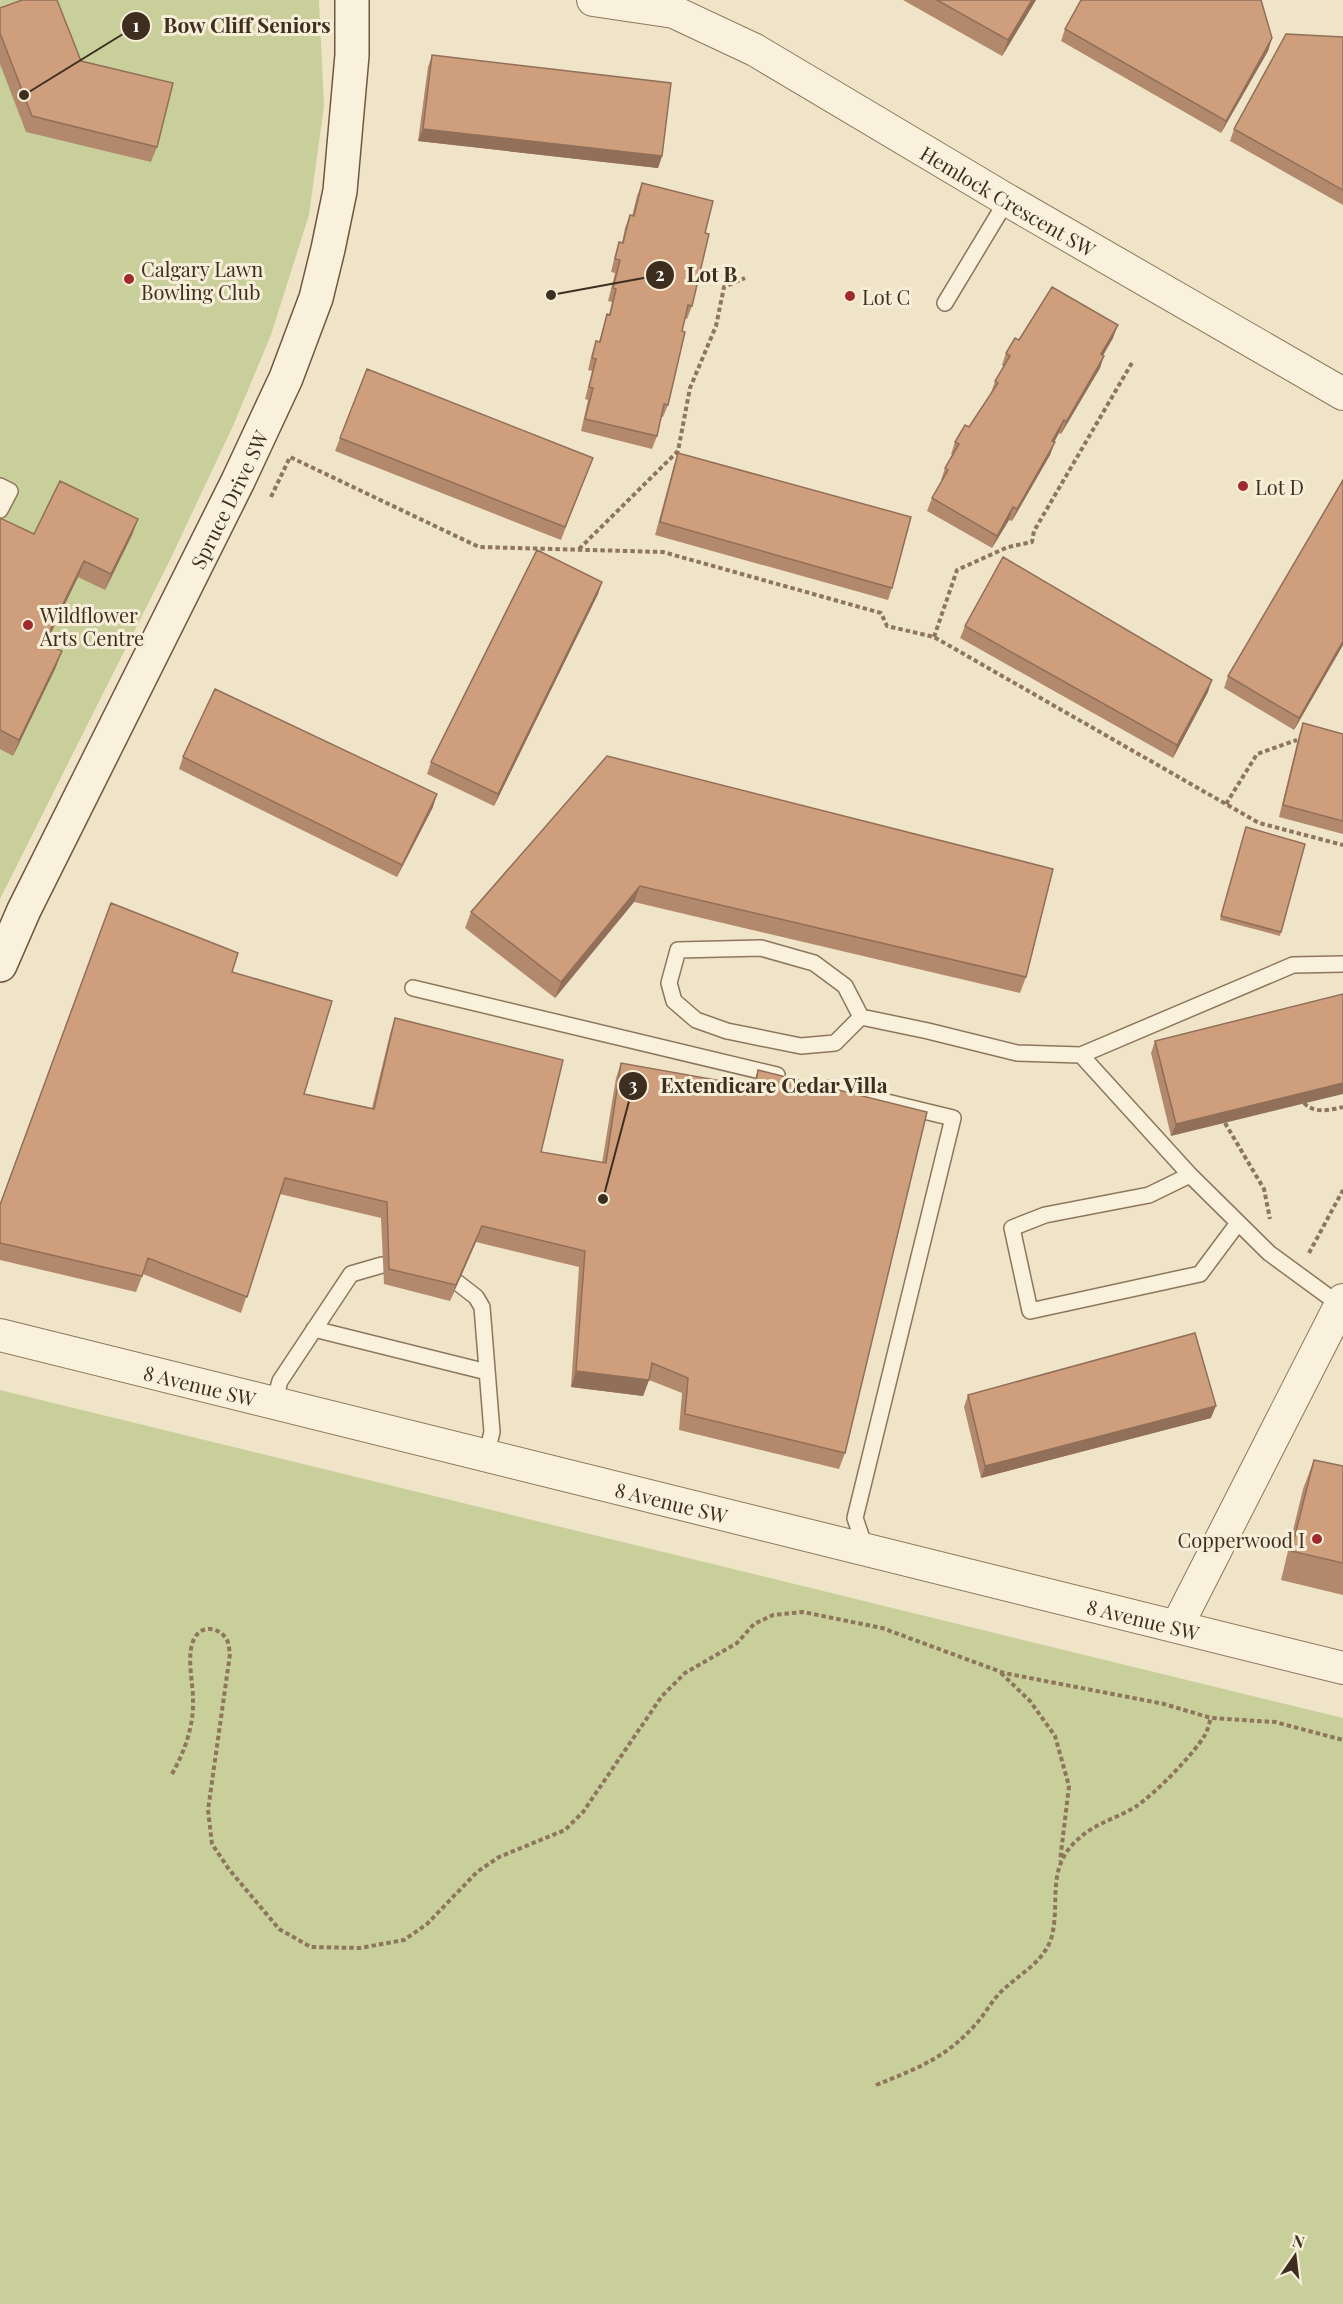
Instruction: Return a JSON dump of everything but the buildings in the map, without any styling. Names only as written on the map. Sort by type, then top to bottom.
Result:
[{"type":"street","name":"Spruce Drive SW","points":[[0,965],[24,910],[238,481],[286,378],[316,298],[340,191],[352,56],[352,0]]},
{"type":"street","name":"Hemlock Crescent SW","points":[[593,0],[673,6],[755,50],[1007,200],[1343,394]]},
{"type":"street","points":[[1177,1626],[1342,1303]]},
{"type":"street","name":"8 Avenue SW","points":[[0,1335],[1343,1668]]},
{"type":"lane","points":[[945,303],[1007,200]]},
{"type":"lane","points":[[0,486],[10,491],[0,510]]},
{"type":"lane","points":[[761,948],[814,963],[845,986],[861,1017],[835,1043],[801,1046],[727,1030],[696,1020],[674,1001],[669,983],[678,950],[761,948]]},
{"type":"lane","points":[[861,1017],[928,1030],[1017,1053],[1081,1055],[1293,965],[1343,964]]},
{"type":"lane","points":[[413,988],[792,1079]]},
{"type":"lane","points":[[1081,1055],[1190,1175],[1269,1253],[1342,1303]]},
{"type":"lane","points":[[815,1085],[953,1118],[855,1518],[866,1550]]},
{"type":"lane","points":[[1190,1175],[1149,1195],[1045,1215],[1012,1228],[1030,1311],[1200,1274],[1238,1223]]},
{"type":"lane","points":[[274,1403],[280,1381],[351,1274],[382,1265]]},
{"type":"lane","points":[[458,1283],[476,1297],[482,1307],[492,1432],[486,1456]]},
{"type":"lane","points":[[314,1329],[487,1372]]},
{"type":"path","points":[[578,549],[678,451],[690,388],[716,326],[724,287],[745,278]]},
{"type":"path","points":[[934,637],[957,570],[1008,547],[1032,542],[1034,531],[1133,361]]},
{"type":"path","points":[[271,497],[290,457],[479,547],[663,552],[881,612],[887,626],[934,637],[1259,823],[1343,844]]},
{"type":"path","points":[[1226,804],[1257,754],[1297,740]]},
{"type":"path","points":[[1304,1103],[1308,1107],[1326,1111],[1343,1107]]},
{"type":"path","points":[[1225,1123],[1264,1189],[1272,1230]]},
{"type":"path","points":[[1305,1260],[1343,1190]]},
{"type":"path","points":[[172,1774],[183,1756],[194,1702],[190,1650],[194,1638],[201,1630],[209,1628],[227,1640],[230,1654],[208,1810],[212,1844],[228,1868],[279,1929],[311,1947],[360,1948],[404,1940],[427,1924],[477,1872],[499,1857],[565,1830],[583,1812],[662,1696],[685,1673],[737,1643],[754,1624],[773,1615],[803,1612],[882,1628],[1001,1672],[1164,1704],[1211,1718],[1275,1722],[1343,1740]]},
{"type":"path","points":[[876,2085],[930,2063],[975,2025],[999,1994],[1039,1959],[1049,1943],[1056,1920],[1055,1884],[1069,1786],[1055,1736],[1030,1701],[1001,1672]]},
{"type":"path","points":[[1059,1865],[1071,1846],[1092,1827],[1135,1806],[1158,1788],[1205,1735],[1211,1718]]},
{"type":"green space","points":[[0,0],[319,0],[324,106],[309,215],[271,335],[233,426],[169,562],[0,899]]},
{"type":"green space","points":[[0,1390],[1343,1718],[1343,2304],[0,2304]]},
{"type":"place","name":"Bow Cliff Seniors","points":[[24,95]]},
{"type":"place","name":"Calgary Lawn Bowling Club","points":[[129,279]]},
{"type":"place","name":"Lot B","points":[[551,295]]},
{"type":"place","name":"Lot C","points":[[850,296]]},
{"type":"place","name":"Lot D","points":[[1243,486]]},
{"type":"place","name":"Wildflower Arts Centre","points":[[28,625]]},
{"type":"place","name":"Extendicare Cedar Villa","points":[[603,1199]]},
{"type":"place","name":"Copperwood I","points":[[1317,1539]]}]
